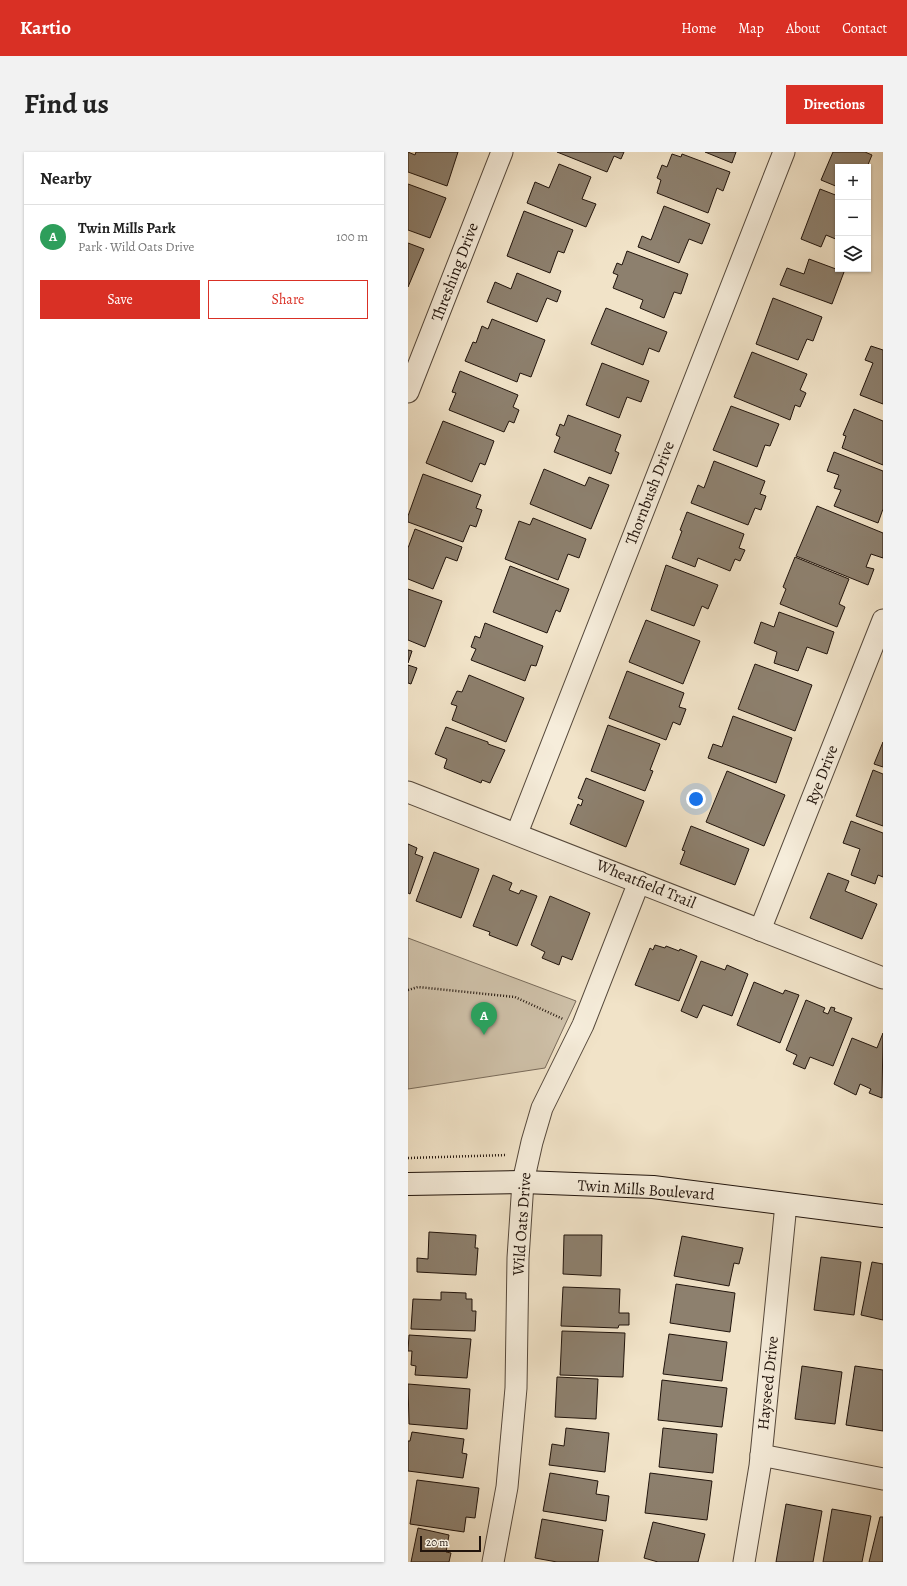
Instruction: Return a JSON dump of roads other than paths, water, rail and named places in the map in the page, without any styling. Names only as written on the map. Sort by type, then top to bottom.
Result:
[{"type":"street","name":"Threshing Drive","points":[[408,392],[502,152]]},
{"type":"street","name":"Thornbush Drive","points":[[517,833],[784,152]]},
{"type":"street","name":"Rye Drive","points":[[760,930],[883,620]]},
{"type":"street","name":"Wheatfield Trail","points":[[408,792],[517,833],[883,978]]},
{"type":"street","name":"Wild Oats Drive","points":[[494,1562],[507,1487],[516,1388],[518,1258],[523,1182],[532,1142],[542,1108],[583,1025],[639,882]]},
{"type":"street","name":"Twin Mills Boulevard","points":[[408,1184],[523,1182],[654,1187],[883,1216]]},
{"type":"street","name":"Hayseed Drive","points":[[744,1562],[761,1455],[786,1204]]},
{"type":"street","points":[[761,1455],[883,1479]]},
{"type":"place","name":"Twin Mills Park","points":[[484,1035]]}]
